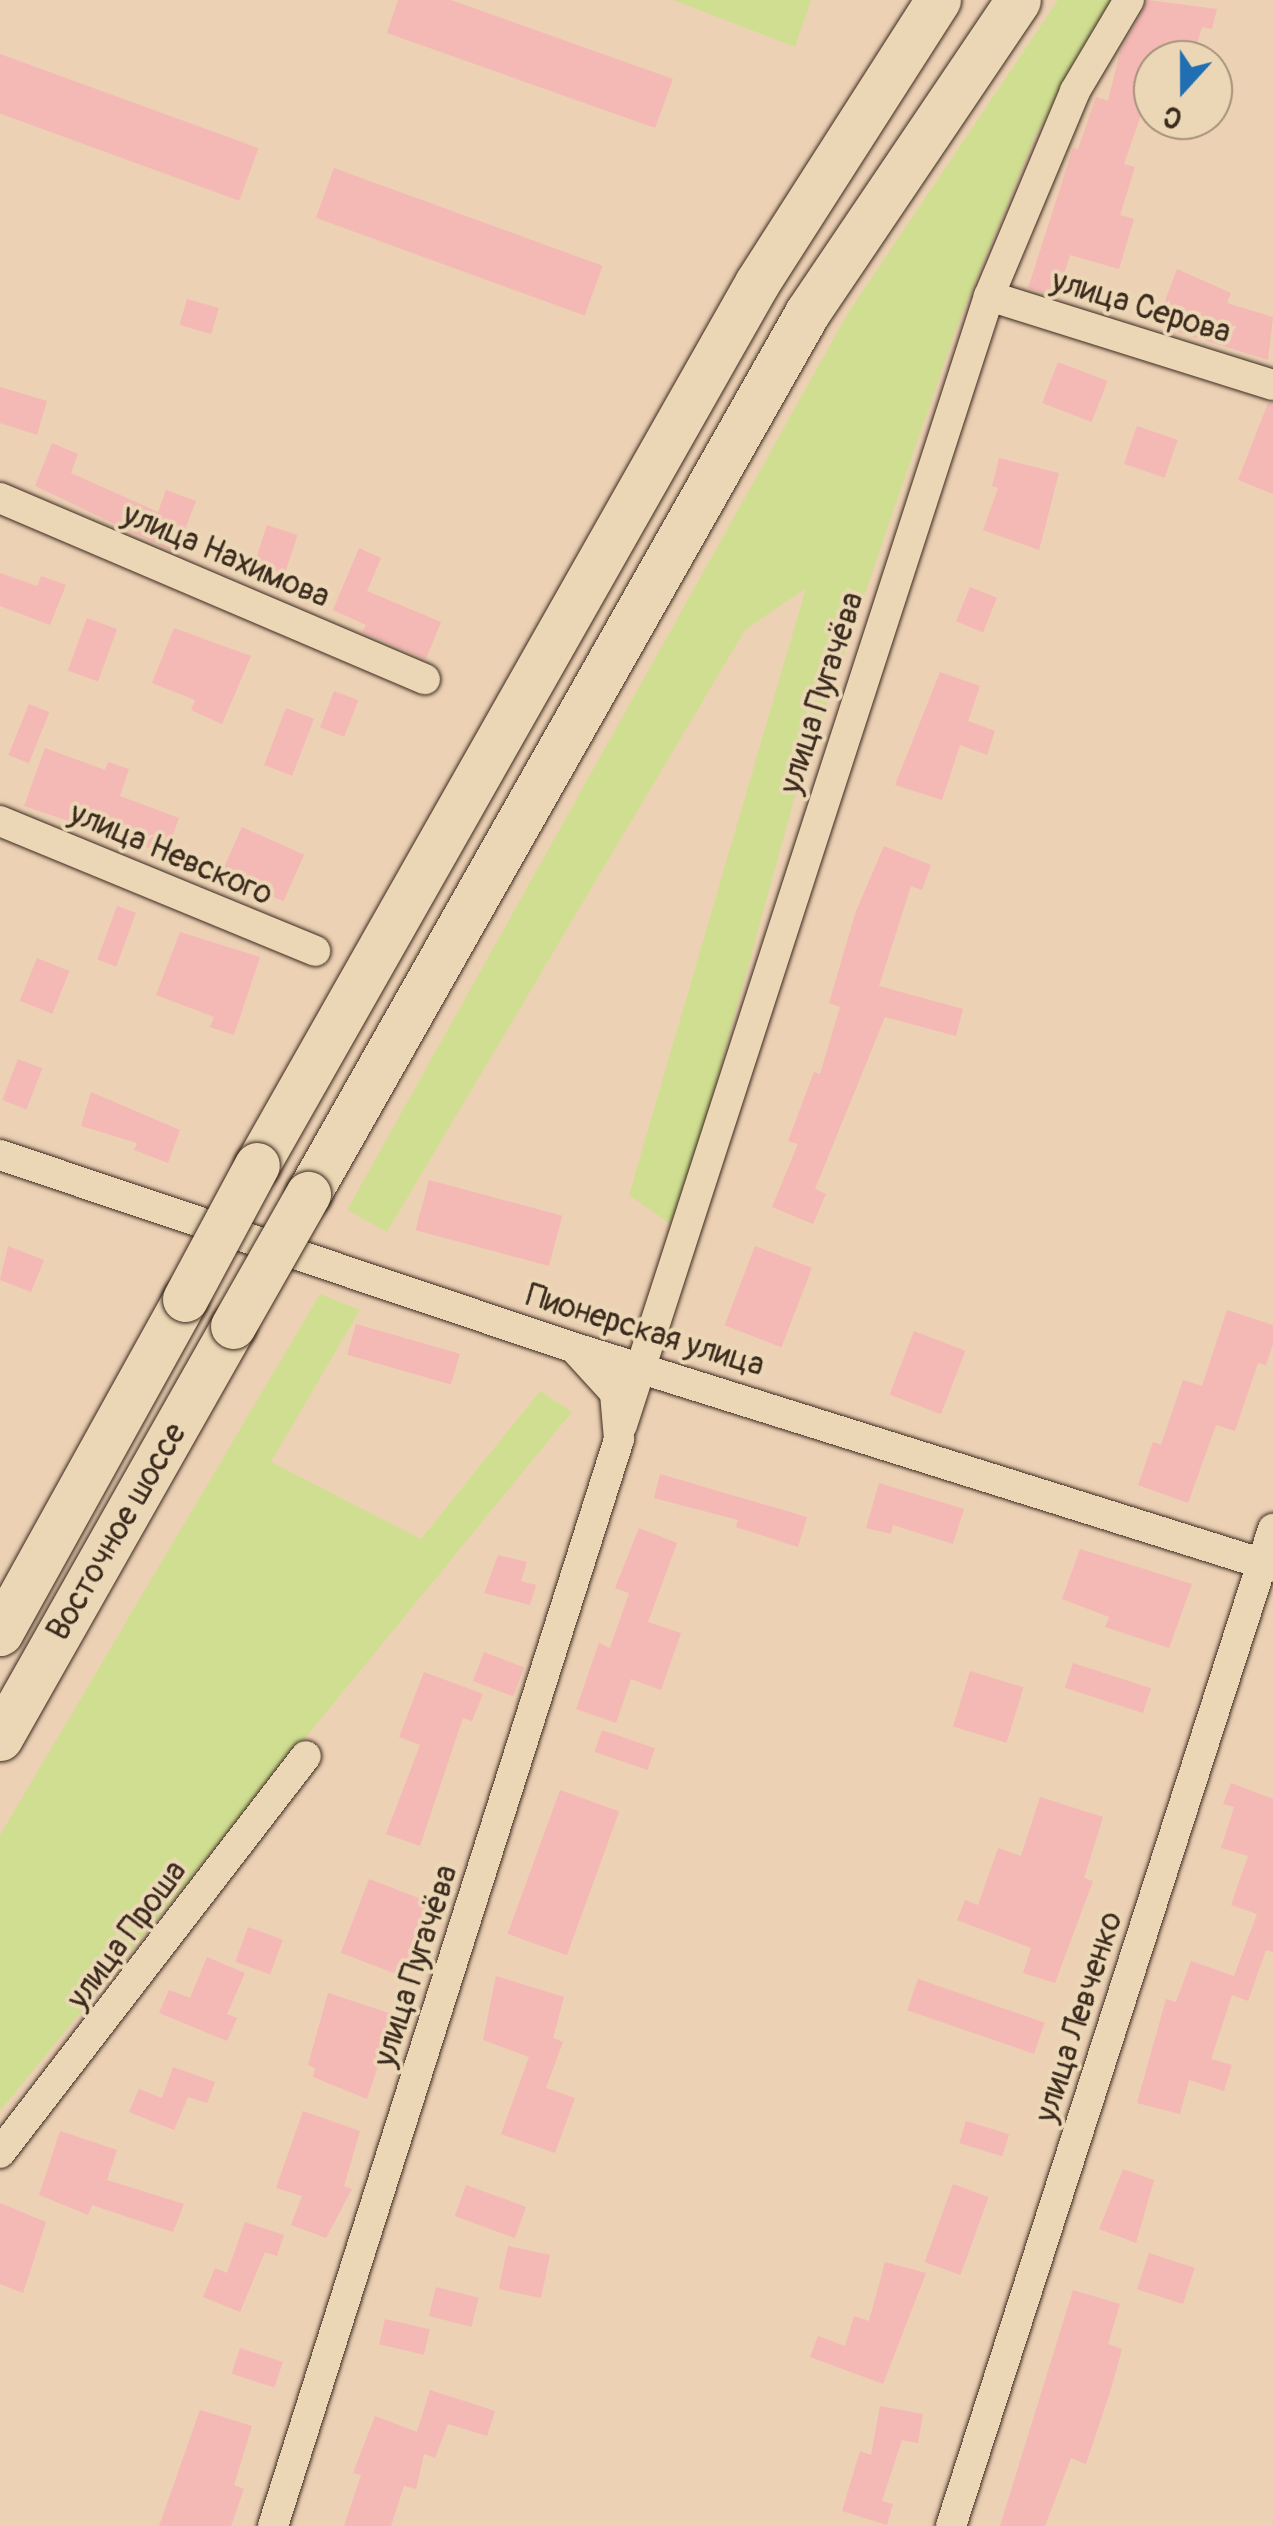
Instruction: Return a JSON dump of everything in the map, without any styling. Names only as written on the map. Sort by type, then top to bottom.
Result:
[{"type":"highway","points":[[938,0],[757,283],[741,328],[744,344],[773,352],[807,312],[1018,0]]},
{"type":"highway","name":"Восточное шоссе","points":[[0,1634],[258,1165],[757,283]]},
{"type":"highway","name":"Восточное шоссе","points":[[0,1738],[807,312]]},
{"type":"street","name":"улица Пугачёва","points":[[273,2526],[639,1363],[989,296],[1075,91],[1129,0]]},
{"type":"street","name":"улица Серова","points":[[989,296],[1273,385]]},
{"type":"street","name":"улица Нахимова","points":[[0,498],[425,679]]},
{"type":"street","name":"улица Невского","points":[[0,821],[314,951]]},
{"type":"street","name":"Пионерская улица","points":[[0,1155],[572,1347],[639,1363],[1267,1565]]},
{"type":"street","points":[[572,1347],[615,1393],[622,1425]]},
{"type":"street","name":"улица Левченко","points":[[951,2526],[1267,1565],[1273,1529]]},
{"type":"street","name":"улица Проша","points":[[0,2153],[306,1756]]},
{"type":"green space","points":[[673,0],[811,0],[795,47]]},
{"type":"green space","points":[[1058,0],[1114,0],[1036,134],[956,329],[794,800],[676,1228],[629,1195],[806,588],[745,630],[387,1232],[347,1210],[848,313]]},
{"type":"green space","points":[[320,1294],[360,1310],[271,1462],[421,1539],[540,1391],[572,1412],[0,2111],[0,1835]]},
{"type":"building","points":[[398,0],[451,0],[673,79],[655,128],[387,33]]},
{"type":"building","points":[[1148,0],[1217,9],[1212,29],[1202,27],[1198,40],[1133,40],[1133,138],[1124,164],[1135,167],[1120,215],[1134,219],[1119,269],[1070,255],[1057,297],[1028,288],[1073,148],[1078,149],[1096,97],[1108,101],[1120,52]]},
{"type":"building","points":[[0,54],[258,148],[239,201],[0,114]]},
{"type":"building","points":[[334,168],[603,266],[585,316],[316,218]]},
{"type":"building","points":[[1177,269],[1231,293],[1227,303],[1273,317],[1268,360],[1156,325]]},
{"type":"building","points":[[187,299],[219,308],[211,334],[180,325]]},
{"type":"building","points":[[1058,362],[1107,381],[1092,422],[1042,403]]},
{"type":"building","points":[[0,387],[47,401],[37,435],[0,423]]},
{"type":"building","points":[[1268,403],[1273,403],[1273,494],[1238,480]]},
{"type":"building","points":[[1137,426],[1178,440],[1165,478],[1124,464]]},
{"type":"building","points":[[52,443],[78,454],[71,473],[158,512],[166,490],[196,501],[176,553],[35,486]]},
{"type":"building","points":[[999,458],[1059,473],[1039,550],[983,530],[998,488],[992,486]]},
{"type":"building","points":[[267,525],[297,535],[280,588],[250,578]]},
{"type":"building","points":[[359,548],[381,558],[367,591],[441,622],[426,659],[362,632],[366,625],[333,610]]},
{"type":"building","points":[[0,573],[37,586],[41,576],[66,585],[50,625],[0,606]]},
{"type":"building","points":[[970,587],[997,598],[983,632],[956,621]]},
{"type":"building","points":[[87,618],[117,629],[98,682],[68,671]]},
{"type":"building","points":[[174,628],[251,656],[222,724],[191,710],[195,700],[152,683]]},
{"type":"building","points":[[940,672],[980,686],[968,721],[995,731],[987,755],[960,745],[942,800],[895,785]]},
{"type":"building","points":[[334,691],[358,700],[344,737],[320,727]]},
{"type":"building","points":[[29,704],[49,712],[29,763],[8,755]]},
{"type":"building","points":[[286,708],[314,719],[292,776],[264,765]]},
{"type":"building","points":[[45,748],[105,770],[108,762],[129,769],[120,796],[179,818],[166,854],[24,806]]},
{"type":"building","points":[[242,827],[304,855],[283,901],[221,874]]},
{"type":"building","points":[[884,846],[931,865],[922,890],[911,886],[879,986],[963,1009],[956,1036],[885,1017],[815,1189],[826,1194],[813,1224],[772,1207],[798,1144],[788,1141],[814,1072],[820,1074],[840,1007],[829,1003],[856,911]]},
{"type":"building","points":[[117,906],[136,913],[116,966],[98,960]]},
{"type":"building","points":[[180,932],[260,957],[234,1035],[210,1027],[214,1017],[156,995]]},
{"type":"building","points":[[37,958],[69,971],[52,1014],[20,1001]]},
{"type":"building","points":[[18,1059],[42,1068],[27,1109],[2,1100]]},
{"type":"building","points":[[91,1092],[180,1130],[168,1163],[134,1150],[137,1143],[81,1126]]},
{"type":"building","points":[[429,1180],[562,1216],[549,1266],[416,1230]]},
{"type":"building","points":[[8,1246],[44,1260],[31,1292],[0,1280]]},
{"type":"building","points":[[755,1246],[812,1268],[781,1347],[725,1325]]},
{"type":"building","points":[[1227,1310],[1273,1325],[1273,1344],[1266,1365],[1258,1363],[1235,1431],[1216,1425],[1188,1503],[1138,1485],[1153,1442],[1161,1445],[1183,1380],[1202,1386]]},
{"type":"building","points":[[356,1324],[460,1354],[451,1385],[347,1355]]},
{"type":"building","points":[[914,1331],[965,1351],[941,1414],[890,1394]]},
{"type":"building","points":[[660,1474],[807,1517],[798,1547],[736,1527],[738,1520],[654,1498]]},
{"type":"building","points":[[879,1483],[964,1509],[953,1544],[893,1525],[891,1534],[866,1528]]},
{"type":"building","points":[[639,1528],[677,1543],[648,1622],[681,1633],[661,1690],[631,1679],[616,1723],[576,1709],[599,1643],[610,1648],[629,1593],[615,1588]]},
{"type":"building","points":[[1080,1549],[1192,1584],[1169,1648],[1105,1627],[1109,1617],[1062,1599]]},
{"type":"building","points":[[498,1555],[527,1562],[521,1581],[536,1585],[530,1605],[484,1593]]},
{"type":"building","points":[[484,1652],[524,1667],[513,1696],[473,1681]]},
{"type":"building","points":[[1073,1663],[1151,1688],[1143,1713],[1065,1688]]},
{"type":"building","points":[[970,1671],[1024,1687],[1007,1743],[953,1726]]},
{"type":"building","points":[[424,1672],[483,1694],[472,1721],[463,1718],[420,1846],[386,1834],[420,1745],[399,1737]]},
{"type":"building","points":[[602,1730],[655,1748],[647,1770],[595,1752]]},
{"type":"building","points":[[1231,1783],[1273,1799],[1273,1952],[1266,1950],[1248,2001],[1232,1995],[1211,2059],[1232,2065],[1224,2091],[1189,2080],[1180,2114],[1137,2103],[1166,1999],[1176,2002],[1191,1961],[1234,1976],[1257,1914],[1231,1905],[1248,1856],[1221,1848],[1234,1807],[1223,1804]]},
{"type":"building","points":[[560,1790],[619,1812],[567,1955],[508,1934]]},
{"type":"building","points":[[1040,1797],[1103,1817],[1084,1878],[1093,1881],[1055,1983],[1023,1973],[1031,1948],[957,1920],[965,1900],[978,1905],[998,1848],[1021,1856]]},
{"type":"building","points":[[369,1879],[436,1905],[408,1979],[341,1953]]},
{"type":"building","points":[[248,1927],[283,1940],[270,1974],[235,1962]]},
{"type":"building","points":[[207,1957],[245,1973],[227,2014],[237,2018],[227,2041],[159,2013],[169,1990],[190,1998]]},
{"type":"building","points":[[496,1976],[564,1997],[553,2038],[563,2042],[546,2088],[575,2098],[555,2153],[501,2134],[529,2057],[483,2040]]},
{"type":"building","points":[[918,1979],[1045,2023],[1034,2054],[907,2010]]},
{"type":"building","points":[[328,1993],[395,2015],[367,2099],[313,2077],[315,2068],[308,2065]]},
{"type":"building","points":[[173,2067],[215,2082],[207,2103],[188,2097],[174,2130],[129,2112],[139,2089],[162,2098]]},
{"type":"building","points":[[303,2111],[360,2131],[344,2186],[352,2189],[326,2238],[291,2225],[302,2196],[276,2188]]},
{"type":"building","points":[[966,2121],[1009,2134],[1002,2156],[959,2143]]},
{"type":"building","points":[[60,2131],[117,2150],[107,2180],[184,2204],[173,2232],[92,2205],[88,2215],[39,2195]]},
{"type":"building","points":[[1123,2169],[1154,2180],[1136,2243],[1099,2229]]},
{"type":"building","points":[[953,2184],[989,2197],[960,2275],[925,2262]]},
{"type":"building","points":[[466,2185],[526,2207],[515,2238],[455,2216]]},
{"type":"building","points":[[0,2203],[46,2222],[23,2293],[0,2284]]},
{"type":"building","points":[[245,2222],[284,2235],[277,2256],[265,2252],[240,2312],[203,2297],[215,2268],[227,2273]]},
{"type":"building","points":[[508,2246],[550,2255],[541,2298],[499,2289]]},
{"type":"building","points":[[1149,2253],[1195,2268],[1183,2304],[1137,2289]]},
{"type":"building","points":[[885,2262],[926,2273],[883,2384],[810,2357],[818,2336],[845,2346],[854,2316],[869,2321]]},
{"type":"building","points":[[436,2287],[479,2298],[471,2327],[429,2316]]},
{"type":"building","points":[[1073,2290],[1120,2304],[1108,2344],[1122,2349],[1111,2389],[1086,2464],[1071,2458],[1045,2526],[1000,2526]]},
{"type":"building","points":[[385,2319],[430,2329],[424,2355],[379,2344]]},
{"type":"building","points":[[240,2348],[283,2362],[274,2388],[232,2374]]},
{"type":"building","points":[[430,2390],[495,2411],[487,2436],[448,2424],[435,2458],[424,2454],[416,2489],[404,2486],[391,2526],[344,2526],[361,2475],[353,2473],[375,2416],[417,2432]]},
{"type":"building","points":[[880,2406],[923,2414],[918,2443],[902,2440],[882,2501],[893,2504],[887,2525],[842,2511],[860,2451],[871,2455]]},
{"type":"building","points":[[200,2410],[252,2426],[234,2485],[244,2489],[231,2526],[159,2526]]}]
